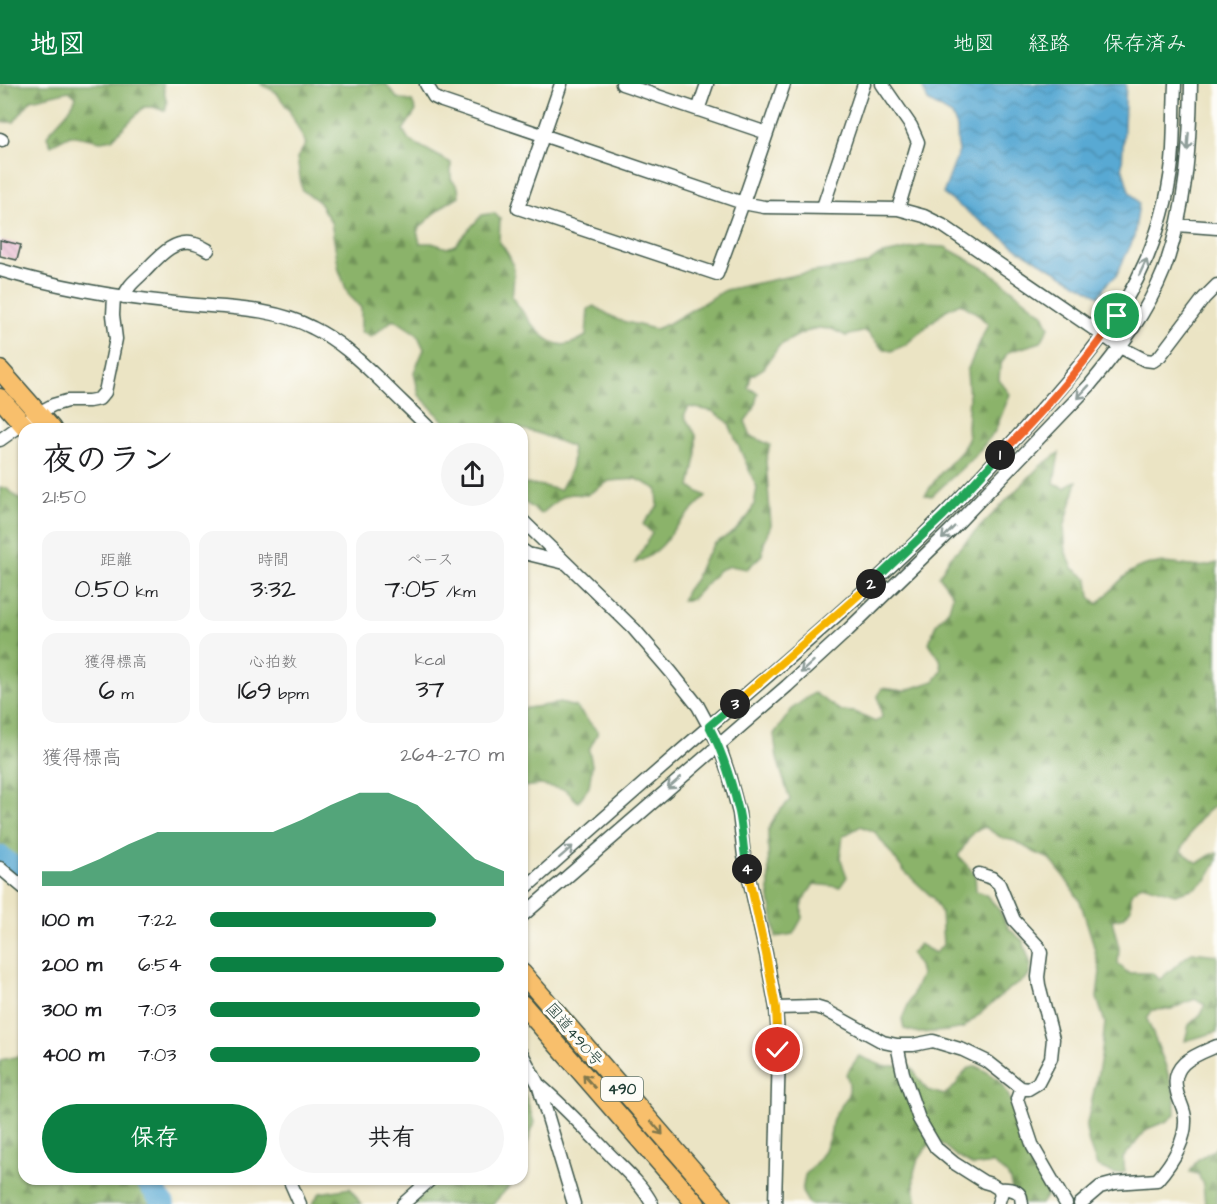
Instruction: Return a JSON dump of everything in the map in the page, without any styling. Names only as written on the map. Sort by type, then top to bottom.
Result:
[{"type":"highway","points":[[0,370],[47,423]]},
{"type":"highway","points":[[0,398],[22,423]]},
{"type":"highway","name":"国道490号","points":[[528,980],[722,1204]]},
{"type":"highway","name":"国道490号","points":[[528,1011],[696,1204]]},
{"type":"street","points":[[426,84],[434,97],[442,101],[744,203],[764,207],[898,209],[924,216],[942,225],[1120,347],[1145,360],[1153,361],[1160,356],[1203,298],[1217,285]]},
{"type":"street","points":[[561,84],[518,207],[717,274],[744,203],[784,84]]},
{"type":"street","points":[[622,84],[636,86],[766,134]]},
{"type":"street","points":[[698,110],[707,84]]},
{"type":"street","points":[[824,207],[864,84]]},
{"type":"street","points":[[882,84],[911,126],[918,142],[898,209]]},
{"type":"street","points":[[528,886],[841,612],[944,515],[1007,448],[1104,336],[1130,294],[1147,258],[1160,219],[1173,150],[1175,84]]},
{"type":"street","points":[[528,911],[848,630],[951,530],[1089,386],[1135,326],[1163,271],[1177,225],[1186,177],[1191,84]]},
{"type":"street","points":[[1177,225],[1217,228]]},
{"type":"street","points":[[29,423],[38,413],[53,405],[67,401],[99,399],[105,392],[116,339],[113,315],[119,296],[174,245],[196,244],[208,250]]},
{"type":"street","points":[[0,270],[67,287],[119,296],[252,310],[297,320],[344,346],[424,423]]},
{"type":"street","points":[[0,440],[18,431]]},
{"type":"street","points":[[528,526],[642,638],[671,672],[698,706],[718,745],[729,775],[739,813],[744,856],[776,1008],[778,1050],[775,1204]]},
{"type":"street","points":[[528,554],[566,563]]},
{"type":"street","points":[[0,868],[18,883]]},
{"type":"street","points":[[776,1008],[814,1007],[825,1010],[883,1041],[897,1045],[933,1041],[963,1050],[988,1062],[1021,1088],[1028,1089],[1038,1083],[1051,1058],[1053,1039],[1038,977],[1041,953],[1014,920],[999,884],[992,878],[979,874]]},
{"type":"street","points":[[897,1045],[903,1073],[919,1119],[936,1148],[954,1163],[984,1182],[999,1189],[1006,1188],[1020,1195],[1022,1204]]},
{"type":"street","points":[[1080,1204],[1100,1187],[1115,1183],[1157,1180],[1170,1166],[1185,1131],[1185,1116],[1176,1090],[1175,1078],[1188,1059],[1217,1046]]},
{"type":"street","points":[[528,1065],[538,1084],[574,1204]]},
{"type":"street","points":[[538,1084],[561,1103],[622,1167],[652,1204]]},
{"type":"street","points":[[1021,1088],[1017,1099],[1034,1147],[1066,1204]]},
{"type":"street","points":[[292,1185],[300,1204]]},
{"type":"street","points":[[403,1204],[424,1185]]},
{"type":"street","points":[[998,1204],[1001,1196],[999,1189]]},
{"type":"green space","points":[[0,84],[163,84],[167,103],[165,111],[144,107],[112,139],[101,141],[70,135],[51,145],[47,136],[76,97],[69,91],[31,100],[14,122],[0,122]]},
{"type":"green space","points":[[260,84],[386,84],[397,98],[412,102],[416,111],[403,130],[409,140],[451,163],[451,179],[458,187],[459,196],[436,212],[417,231],[420,243],[432,243],[447,248],[455,245],[482,215],[494,213],[500,219],[499,241],[512,262],[514,279],[512,297],[543,336],[559,344],[577,341],[586,336],[588,309],[594,306],[618,320],[655,329],[668,324],[725,290],[800,274],[867,264],[879,255],[923,246],[945,247],[987,270],[1043,314],[1049,327],[1041,342],[1008,352],[1000,366],[999,380],[1010,394],[995,431],[976,455],[932,496],[925,495],[968,440],[967,371],[988,324],[975,312],[960,303],[946,310],[905,345],[891,351],[882,348],[866,331],[846,336],[832,329],[817,328],[800,334],[779,346],[764,368],[751,376],[748,388],[758,393],[754,409],[745,421],[751,436],[770,445],[766,461],[771,525],[762,555],[747,569],[730,566],[719,570],[692,599],[682,601],[714,544],[734,532],[750,514],[754,504],[757,488],[728,422],[712,411],[689,407],[684,416],[696,435],[696,457],[690,487],[706,496],[673,530],[662,546],[641,561],[635,563],[652,533],[643,524],[658,506],[657,489],[637,479],[609,481],[587,495],[563,496],[541,514],[528,504],[528,484],[560,490],[572,464],[571,446],[528,431],[528,423],[445,423],[419,395],[414,372],[424,349],[417,334],[394,319],[371,337],[361,332],[361,308],[348,294],[339,270],[331,222],[318,201],[302,190],[297,158],[306,144],[289,110],[276,92]]},
{"type":"green space","points":[[1059,453],[1054,483],[1065,488],[1077,481],[1064,528],[1066,553],[1073,568],[1088,579],[1090,597],[1098,604],[1123,578],[1139,567],[1161,563],[1206,566],[1217,563],[1217,805],[1200,819],[1181,851],[1198,863],[1217,853],[1217,861],[1206,880],[1195,888],[1175,894],[1142,884],[1131,893],[1131,908],[1124,917],[1112,920],[1119,948],[1118,964],[1128,973],[1152,973],[1159,980],[1192,952],[1217,955],[1217,1032],[1185,1041],[1189,1025],[1202,1013],[1205,1005],[1195,999],[1171,1009],[1152,1010],[1147,1019],[1175,1097],[1175,1115],[1147,1129],[1123,1158],[1125,1172],[1115,1174],[1097,1166],[1086,1128],[1101,1058],[1105,1023],[1097,998],[1100,971],[1080,901],[1050,859],[1015,841],[1002,838],[985,827],[973,832],[958,856],[975,874],[976,891],[986,895],[998,908],[1009,929],[1023,941],[1031,965],[1029,975],[1020,983],[1009,989],[963,1028],[948,1031],[919,1033],[904,1029],[902,1019],[921,975],[919,966],[911,954],[919,944],[935,953],[943,945],[941,912],[933,898],[904,871],[875,832],[861,826],[843,836],[840,858],[847,877],[840,887],[814,884],[802,902],[802,918],[793,934],[776,937],[769,892],[768,831],[776,815],[790,800],[777,758],[774,734],[793,708],[814,693],[841,711],[854,712],[875,722],[882,717],[878,696],[882,688],[904,691],[934,681],[942,671],[940,659],[929,643],[936,624],[949,609],[953,595],[939,576],[949,559],[982,525],[1039,467]]},
{"type":"green space","points":[[0,488],[6,488],[18,498],[18,860],[0,844]]},
{"type":"green space","points":[[560,703],[576,707],[598,732],[589,750],[592,765],[589,787],[578,802],[566,790],[541,785],[528,786],[528,708]]},
{"type":"green space","points":[[18,1056],[18,1185],[135,1185],[152,1204],[0,1204],[0,1060]]},
{"type":"green space","points":[[859,1056],[883,1066],[910,1066],[927,1090],[944,1095],[955,1086],[967,1069],[977,1066],[998,1079],[1007,1092],[1016,1113],[1020,1131],[1047,1195],[1041,1204],[1022,1204],[1013,1199],[1010,1181],[1003,1171],[992,1163],[973,1166],[956,1156],[937,1140],[925,1149],[915,1169],[917,1204],[809,1204],[802,1192],[805,1175],[818,1160],[827,1144],[833,1119],[849,1092],[846,1074]]},
{"type":"green space","points":[[528,1104],[534,1122],[528,1142]]},
{"type":"green space","points":[[1217,1146],[1217,1204],[1205,1204],[1203,1185],[1198,1174],[1190,1172],[1197,1160]]},
{"type":"green space","points":[[430,1185],[510,1185],[493,1204],[410,1204],[421,1197]]},
{"type":"green space","points":[[350,1188],[361,1204],[312,1204],[320,1193]]},
{"type":"water","points":[[921,84],[1126,84],[1122,166],[1129,191],[1139,203],[1134,238],[1116,276],[1108,282],[1099,296],[1021,251],[943,194],[958,154],[957,128],[952,115],[928,101]]},
{"type":"building","points":[[0,240],[21,245],[17,260],[0,256]]},
{"type":"waterway","points":[[0,856],[18,870]]},
{"type":"waterway","points":[[150,1185],[164,1204]]},
{"type":"route","points":[[778,1050],[776,1008],[744,856],[739,813],[729,775],[709,726],[841,612],[944,515],[1073,374],[1117,316]]}]
